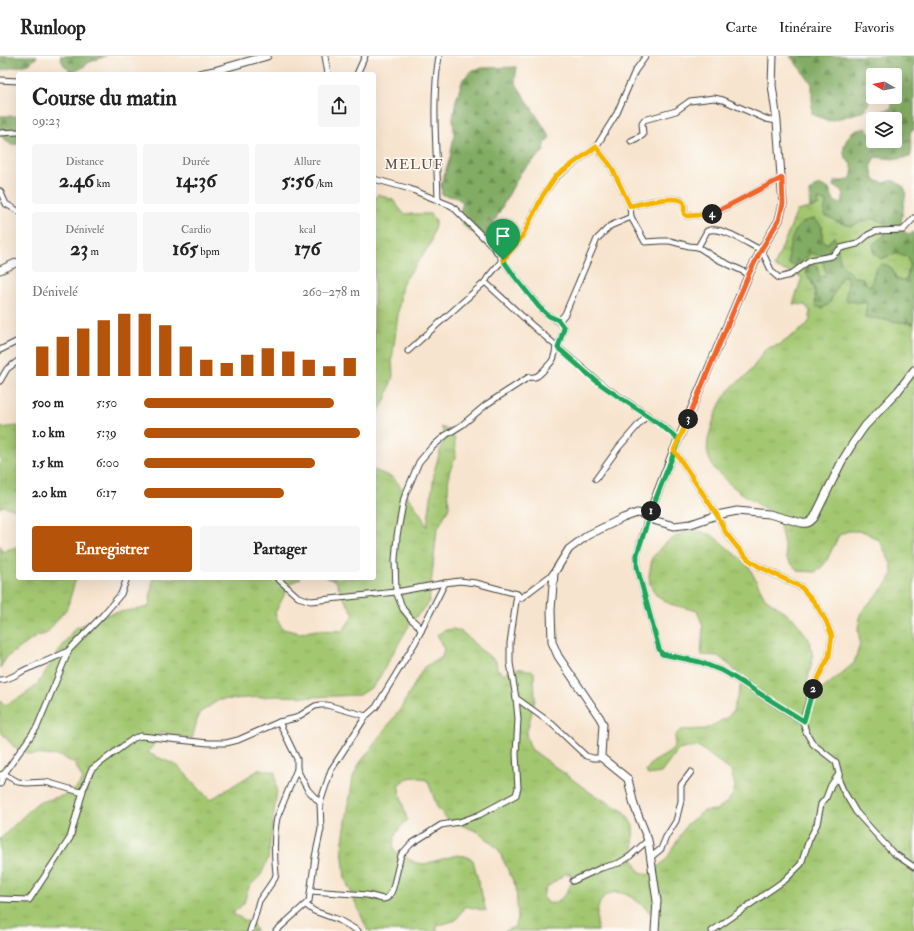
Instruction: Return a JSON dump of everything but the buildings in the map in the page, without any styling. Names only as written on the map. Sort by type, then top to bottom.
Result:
[{"type":"street","points":[[209,72],[267,56]]},
{"type":"street","points":[[325,56],[328,72]]},
{"type":"street","points":[[359,72],[365,56]]},
{"type":"street","points":[[438,200],[435,114],[439,56]]},
{"type":"street","points":[[408,351],[485,282],[488,276],[522,237],[543,195],[556,176],[596,147],[617,113],[635,72],[646,56]]},
{"type":"street","points":[[773,56],[772,84],[782,178],[782,213],[749,274],[674,450],[648,516],[637,554],[637,567],[659,649],[662,654],[700,662],[725,672],[804,721]]},
{"type":"street","points":[[0,80],[16,81]]},
{"type":"street","points":[[631,141],[643,135],[642,123],[644,120],[676,111],[692,100],[717,98],[766,119],[777,121]]},
{"type":"street","points":[[0,133],[16,132]]},
{"type":"street","points":[[596,147],[611,166],[630,206],[631,217],[646,242],[670,241],[698,247],[717,259],[749,274]]},
{"type":"street","points":[[630,206],[674,198],[682,200],[684,203],[684,214],[687,216],[712,214],[782,178]]},
{"type":"street","points":[[376,180],[448,203],[457,210],[494,248],[515,277],[543,311],[559,321],[564,328],[553,361],[539,376],[529,377],[487,404],[462,425],[446,435],[431,448],[419,462],[404,498],[395,560],[396,592],[403,609],[418,625],[421,631]]},
{"type":"street","points":[[0,191],[6,204],[16,210]]},
{"type":"street","points":[[559,321],[565,314],[597,239],[610,226],[631,217]]},
{"type":"street","points":[[698,247],[707,231],[713,229],[736,237],[761,250],[772,272],[779,278],[790,275],[810,260],[832,256],[841,248],[857,244],[868,235],[876,231],[903,230],[914,218]]},
{"type":"street","points":[[0,270],[16,263]]},
{"type":"street","points":[[485,282],[534,327],[602,385],[667,429],[679,440]]},
{"type":"street","points":[[0,350],[16,342]]},
{"type":"street","points":[[0,381],[7,369],[16,362]]},
{"type":"street","points":[[279,580],[298,598],[311,601],[396,592],[460,581],[471,582],[517,594],[522,598],[554,573],[569,549],[588,535],[637,513],[668,525],[680,526],[691,524],[717,515],[737,511],[769,514],[806,524],[814,518],[842,461],[853,443],[865,426],[898,391],[914,370]]},
{"type":"street","points":[[596,479],[619,447],[647,415]]},
{"type":"street","points":[[674,450],[717,515],[726,533],[753,563],[801,587],[815,603],[826,621],[831,632],[832,641],[828,660],[811,693],[804,721],[808,736],[818,749],[836,762],[839,781],[856,812],[892,852],[914,867]]},
{"type":"street","points":[[554,573],[551,610],[552,642],[558,656],[600,718],[603,730],[602,758]]},
{"type":"street","points":[[0,680],[9,678],[69,650],[121,594],[126,580]]},
{"type":"street","points":[[276,931],[309,901],[315,857],[321,829],[320,803],[331,770],[366,716],[376,707],[415,643],[445,583]]},
{"type":"street","points":[[311,891],[367,895],[383,899],[387,898],[393,888],[401,855],[411,844],[441,825],[459,822],[479,815],[516,795],[518,788],[516,754],[518,719],[510,664],[510,643],[517,594]]},
{"type":"street","points":[[0,784],[2,775],[37,727],[69,650]]},
{"type":"street","points":[[516,698],[552,724],[586,756],[602,758],[628,779],[634,805],[648,840],[657,901],[655,931]]},
{"type":"street","points":[[0,899],[29,900],[70,838],[82,791],[92,770],[134,738],[141,736],[208,743],[226,743],[238,740],[279,722],[296,718],[320,704],[366,716]]},
{"type":"street","points":[[250,931],[259,900],[275,878],[276,874],[273,846],[275,826],[297,769],[297,759],[279,722]]},
{"type":"street","points":[[297,769],[308,790],[320,803]]},
{"type":"street","points":[[651,857],[661,850],[676,821],[681,801],[681,785],[691,772]]},
{"type":"street","points":[[712,931],[785,880],[801,864],[809,840],[817,824],[821,804],[826,798],[831,785],[838,774]]},
{"type":"street","points":[[2,775],[18,782],[46,782],[74,791],[82,791]]},
{"type":"street","points":[[572,881],[601,868],[619,863],[633,854],[648,840]]},
{"type":"street","points":[[306,905],[319,913],[347,924],[358,931]]},
{"type":"green space","points":[[1,56],[37,56],[29,64],[2,70],[0,69]]},
{"type":"green space","points":[[60,56],[106,56],[71,72],[63,64]]},
{"type":"green space","points":[[790,56],[914,56],[914,130],[911,130],[910,134],[910,157],[897,159],[875,157],[872,163],[872,172],[875,181],[885,183],[893,180],[904,187],[906,192],[901,223],[905,233],[912,234],[914,231],[914,324],[865,317],[867,303],[847,301],[846,296],[849,280],[846,276],[842,276],[829,304],[822,308],[817,307],[815,304],[815,289],[806,272],[806,265],[817,265],[819,276],[824,277],[826,272],[821,256],[811,253],[797,266],[789,264],[789,250],[793,235],[802,224],[808,220],[815,219],[822,226],[822,239],[826,244],[830,242],[834,236],[841,264],[854,277],[863,278],[865,283],[871,287],[875,270],[881,264],[890,267],[897,280],[903,280],[907,278],[910,264],[908,257],[901,254],[894,254],[881,259],[874,254],[873,244],[884,236],[886,230],[884,223],[872,218],[851,226],[838,222],[824,215],[826,202],[819,199],[818,206],[810,207],[809,192],[814,187],[821,185],[829,189],[835,202],[842,203],[843,197],[841,190],[834,186],[835,181],[850,179],[852,175],[852,166],[845,157],[844,146],[853,131],[866,128],[866,148],[902,148],[902,112],[880,112],[892,108],[891,104],[902,104],[902,68],[866,68],[866,104],[868,104],[865,111],[829,121],[812,114],[812,84]]},
{"type":"green space","points":[[517,67],[515,80],[517,85],[550,137],[545,144],[544,151],[521,172],[483,242],[482,239],[464,226],[459,216],[463,202],[455,197],[442,195],[441,184],[450,158],[454,135],[453,119],[456,100],[463,79],[473,70],[483,68]]},
{"type":"green space","points":[[0,116],[16,116],[16,144],[11,145],[0,135]]},
{"type":"green space","points":[[378,194],[393,200],[404,214],[430,214],[436,220],[430,245],[402,284],[392,360],[393,376],[386,398],[376,417],[376,198]]},
{"type":"green space","points":[[819,199],[827,202],[825,215],[838,222],[851,226],[872,218],[884,223],[886,230],[884,236],[873,244],[881,259],[894,254],[901,254],[908,257],[910,264],[907,278],[897,280],[895,275],[873,276],[871,288],[859,277],[854,277],[841,264],[834,237],[826,244],[822,239],[822,226],[806,258],[811,253],[821,256],[826,273],[824,277],[819,276],[808,278],[814,290],[815,304],[829,304],[842,276],[846,276],[849,280],[846,296],[847,301],[868,303],[865,317],[914,324],[914,931],[658,931],[655,918],[635,899],[625,894],[616,892],[608,894],[602,899],[598,907],[598,931],[505,931],[514,927],[518,920],[516,887],[498,849],[479,832],[448,820],[437,807],[428,781],[412,777],[398,785],[407,820],[396,834],[394,851],[416,863],[424,864],[457,855],[465,856],[473,860],[486,911],[465,906],[456,920],[437,926],[437,931],[368,931],[345,879],[342,847],[353,777],[360,763],[401,708],[424,667],[441,658],[444,650],[437,635],[444,631],[450,629],[461,632],[496,661],[497,669],[504,674],[511,670],[519,669],[534,672],[535,700],[526,735],[531,749],[591,793],[625,812],[633,826],[634,861],[639,871],[648,875],[666,860],[687,824],[704,811],[716,810],[726,803],[733,795],[735,786],[731,771],[698,746],[678,750],[661,773],[648,775],[646,771],[652,763],[672,750],[675,735],[681,730],[706,729],[728,717],[733,711],[742,681],[732,667],[718,656],[701,655],[703,626],[697,611],[670,604],[655,594],[650,584],[649,576],[652,558],[663,545],[686,531],[696,530],[712,535],[748,565],[765,598],[794,619],[809,639],[813,657],[807,683],[811,690],[819,692],[854,663],[860,644],[858,628],[863,610],[889,581],[892,574],[891,564],[880,541],[865,532],[848,531],[839,535],[822,567],[815,572],[798,571],[787,559],[778,517],[750,499],[720,475],[713,467],[707,450],[715,415],[728,391],[747,375],[766,348],[779,345],[805,327],[810,320],[810,311],[805,305],[793,304],[802,277],[774,267],[797,211],[818,206]],"holes":[[[565,874],[573,876],[565,895],[557,902],[548,903],[543,896],[546,888]]]},
{"type":"green space","points":[[16,426],[16,509],[3,506],[0,508],[0,428]]},
{"type":"green space","points":[[441,427],[448,430],[454,437],[456,455],[449,473],[449,507],[437,530],[429,603],[411,622],[375,685],[360,695],[311,697],[276,696],[219,700],[199,713],[192,739],[161,732],[148,753],[178,766],[210,800],[260,769],[275,772],[277,790],[268,859],[261,875],[249,887],[244,903],[233,914],[253,924],[256,931],[0,931],[0,839],[37,803],[72,793],[83,780],[75,764],[61,756],[29,754],[13,746],[0,731],[0,701],[5,705],[21,697],[36,686],[74,629],[103,615],[149,607],[153,580],[297,580],[290,584],[275,613],[283,629],[300,633],[317,630],[343,631],[354,614],[344,599],[336,581],[333,580],[376,580],[376,471],[394,478],[420,513],[427,527],[435,468],[445,435]]},
{"type":"green space","points":[[0,545],[2,552],[16,547],[16,580],[75,580],[67,608],[46,634],[37,636],[7,657],[0,668]]},
{"type":"district","name":"MELUF","points":[[414,164]]},
{"type":"route","points":[[503,260],[522,237],[543,195],[556,176],[596,147],[611,166],[630,206],[674,198],[682,200],[684,203],[684,214],[687,216],[712,214],[782,178],[782,213],[749,274],[729,324],[674,450],[717,515],[726,533],[737,547],[753,563],[801,587],[815,603],[826,621],[832,636],[829,656],[811,693],[804,721],[725,672],[700,662],[662,654],[659,649],[637,567],[637,554],[648,516],[674,450],[679,440],[667,429],[602,385],[558,348],[564,328],[558,320],[549,316],[539,307],[503,260]]}]
